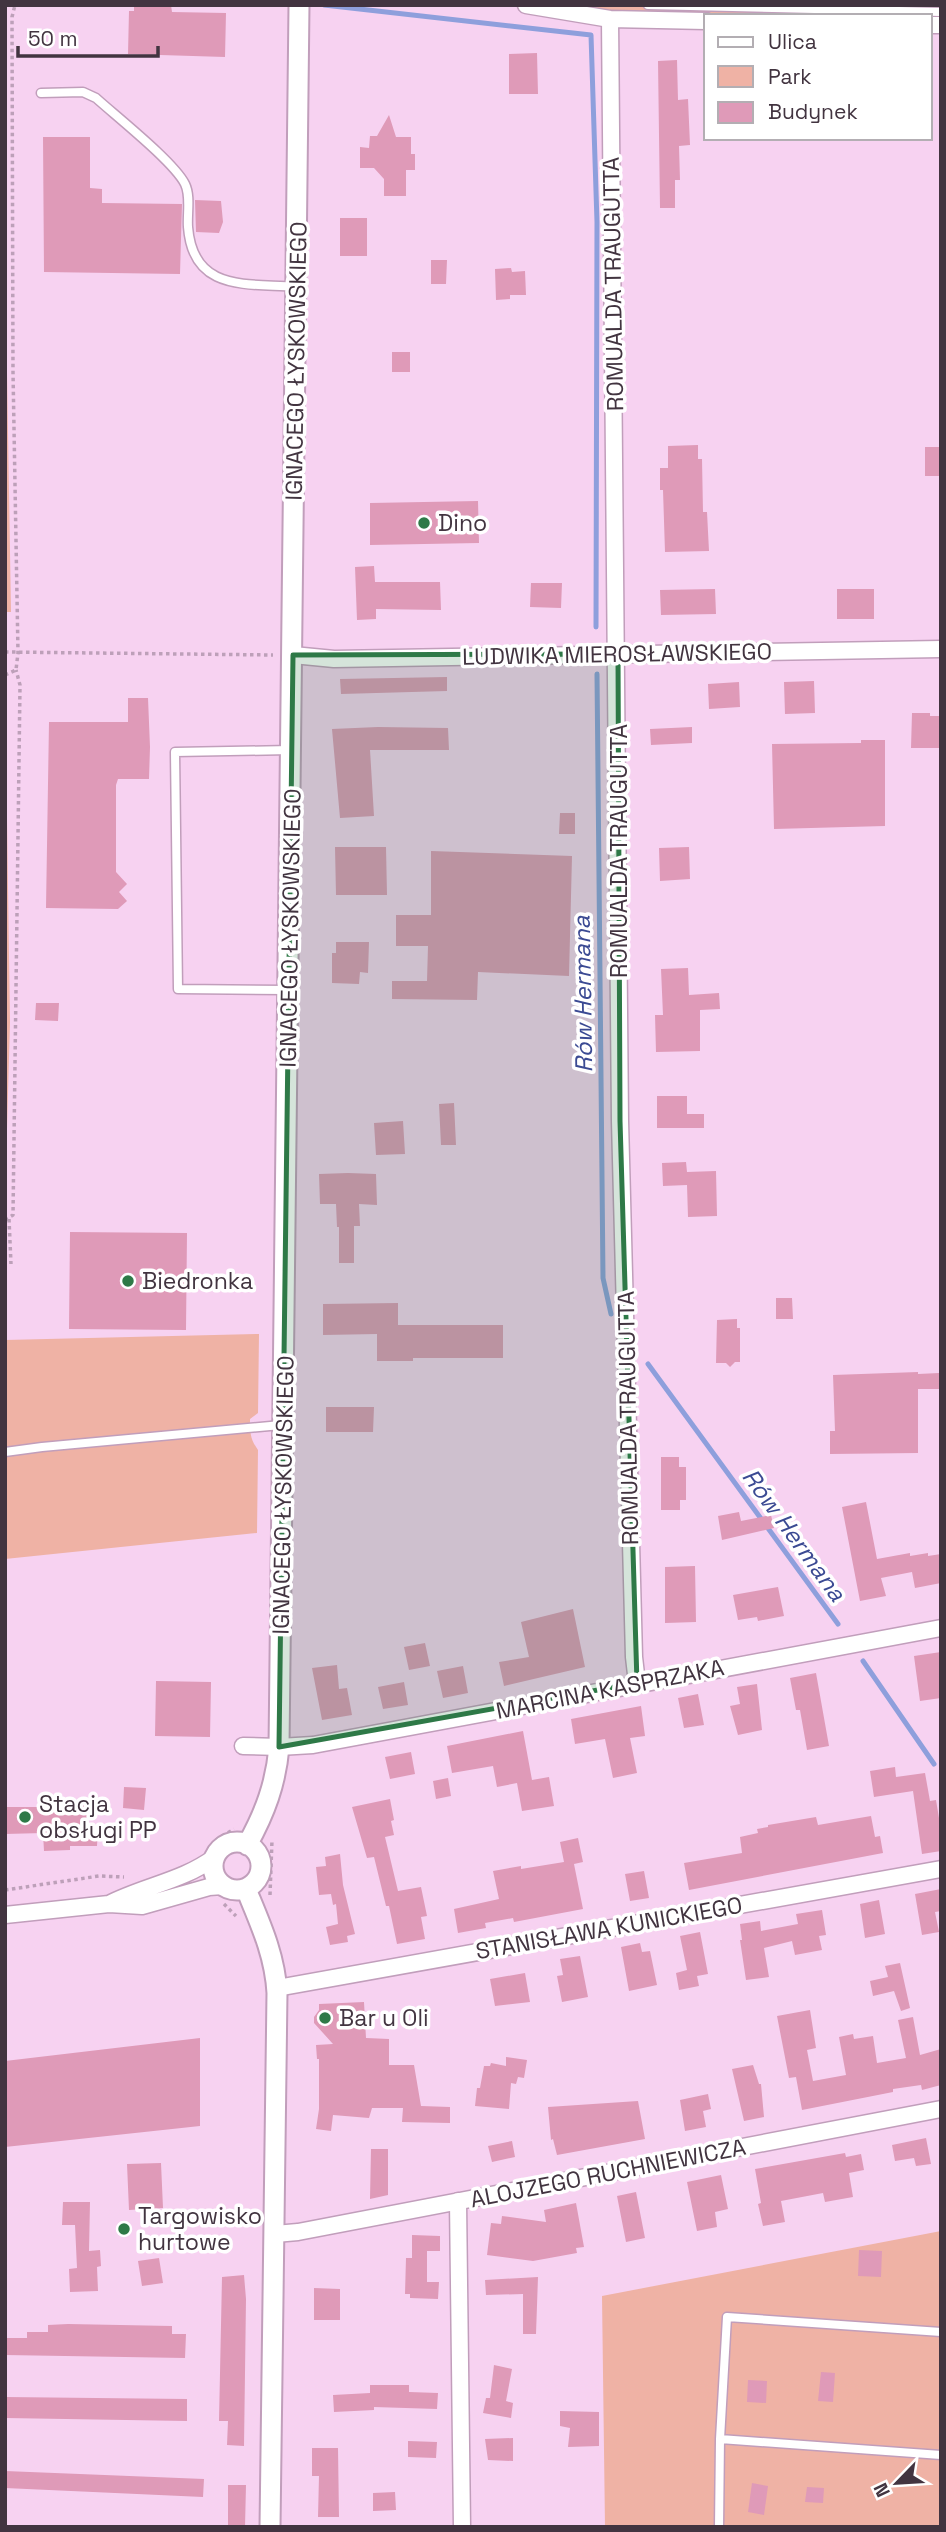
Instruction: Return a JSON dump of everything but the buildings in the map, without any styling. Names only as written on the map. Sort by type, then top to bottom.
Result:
[{"type":"street","name":"IGNACEGO ŁYSKOWSKIEGO","points":[[247,1845],[273,1787],[279,1747],[299,5]]},
{"type":"street","points":[[526,5],[610,19],[704,21]]},
{"type":"street","name":"ROMUALDA TRAUGUTTA","points":[[610,19],[618,654],[620,1121],[634,1657],[637,1683]]},
{"type":"street","name":"LUDWIKA MIEROSŁAWSKIEGO","points":[[293,656],[334,659],[941,649]]},
{"type":"street","name":"MARCINA KASPRZAKA","points":[[243,1746],[313,1745],[941,1628]]},
{"type":"street","points":[[5,1914],[109,1904],[142,1906],[209,1887],[222,1893],[238,1891],[253,1884],[261,1870],[258,1855],[247,1845],[232,1843],[201,1868],[109,1904]]},
{"type":"street","points":[[215,1857],[214,1872],[222,1893]]},
{"type":"street","name":"STANISŁAWA KUNICKIEGO","points":[[277,1988],[941,1869]]},
{"type":"street","points":[[246,1889],[269,1944],[277,1988],[270,2527]]},
{"type":"street","name":"ALOJZEGO RUCHNIEWICZA","points":[[275,2234],[458,2202],[941,2109]]},
{"type":"street","points":[[458,2202],[462,2527]]},
{"type":"lane","points":[[648,5],[884,8],[941,12]]},
{"type":"lane","points":[[41,93],[83,92],[96,98],[173,168],[185,183],[188,192],[188,228],[193,252],[206,270],[226,282],[296,287]]},
{"type":"lane","points":[[289,990],[178,989],[175,752],[292,750]]},
{"type":"lane","points":[[5,1452],[284,1425]]},
{"type":"lane","points":[[719,2527],[720,2439],[727,2317],[941,2332]]},
{"type":"lane","points":[[720,2439],[941,2455]]},
{"type":"path","points":[[11,1264],[7,1219],[13,1215],[20,685],[16,670],[18,653],[13,372],[12,17],[15,5]]},
{"type":"path","points":[[5,652],[293,656]]},
{"type":"path","points":[[5,675],[16,670]]},
{"type":"path","points":[[274,1906],[270,1887],[273,1864],[271,1851],[277,1829]]},
{"type":"path","points":[[5,1890],[99,1875],[134,1876]]},
{"type":"path","points":[[222,1893],[240,1921]]},
{"type":"highlighted area","points":[[618,654],[620,1121],[637,1683],[279,1747],[281,1638],[293,655]]},
{"type":"green space","points":[[568,5],[941,5],[941,21],[932,21],[932,14],[609,11]]},
{"type":"green space","points":[[5,263],[6,312],[11,612],[5,612]]},
{"type":"green space","points":[[5,682],[10,1022],[5,1200]]},
{"type":"green space","points":[[259,1334],[258,1413],[250,1419],[251,1435],[258,1450],[257,1533],[5,1559],[5,1340]]},
{"type":"green space","points":[[941,2231],[941,2527],[605,2527],[602,2296]]},
{"type":"waterway","points":[[324,5],[591,35],[597,222],[596,627]]},
{"type":"waterway","name":"Rów Hermana","points":[[597,674],[603,1278],[611,1314]]},
{"type":"waterway","name":"Rów Hermana","points":[[648,1364],[838,1624]]},
{"type":"waterway","name":"Rów Hermana","points":[[863,1661],[934,1764]]},
{"type":"place","name":"Dino","points":[[424,523]]},
{"type":"place","name":"Biedronka","points":[[128,1281]]},
{"type":"place","name":"Stacja obsługi PP","points":[[25,1817]]},
{"type":"place","name":"Bar u Oli","points":[[325,2018]]},
{"type":"place","name":"Targowisko hurtowe","points":[[124,2229]]}]
